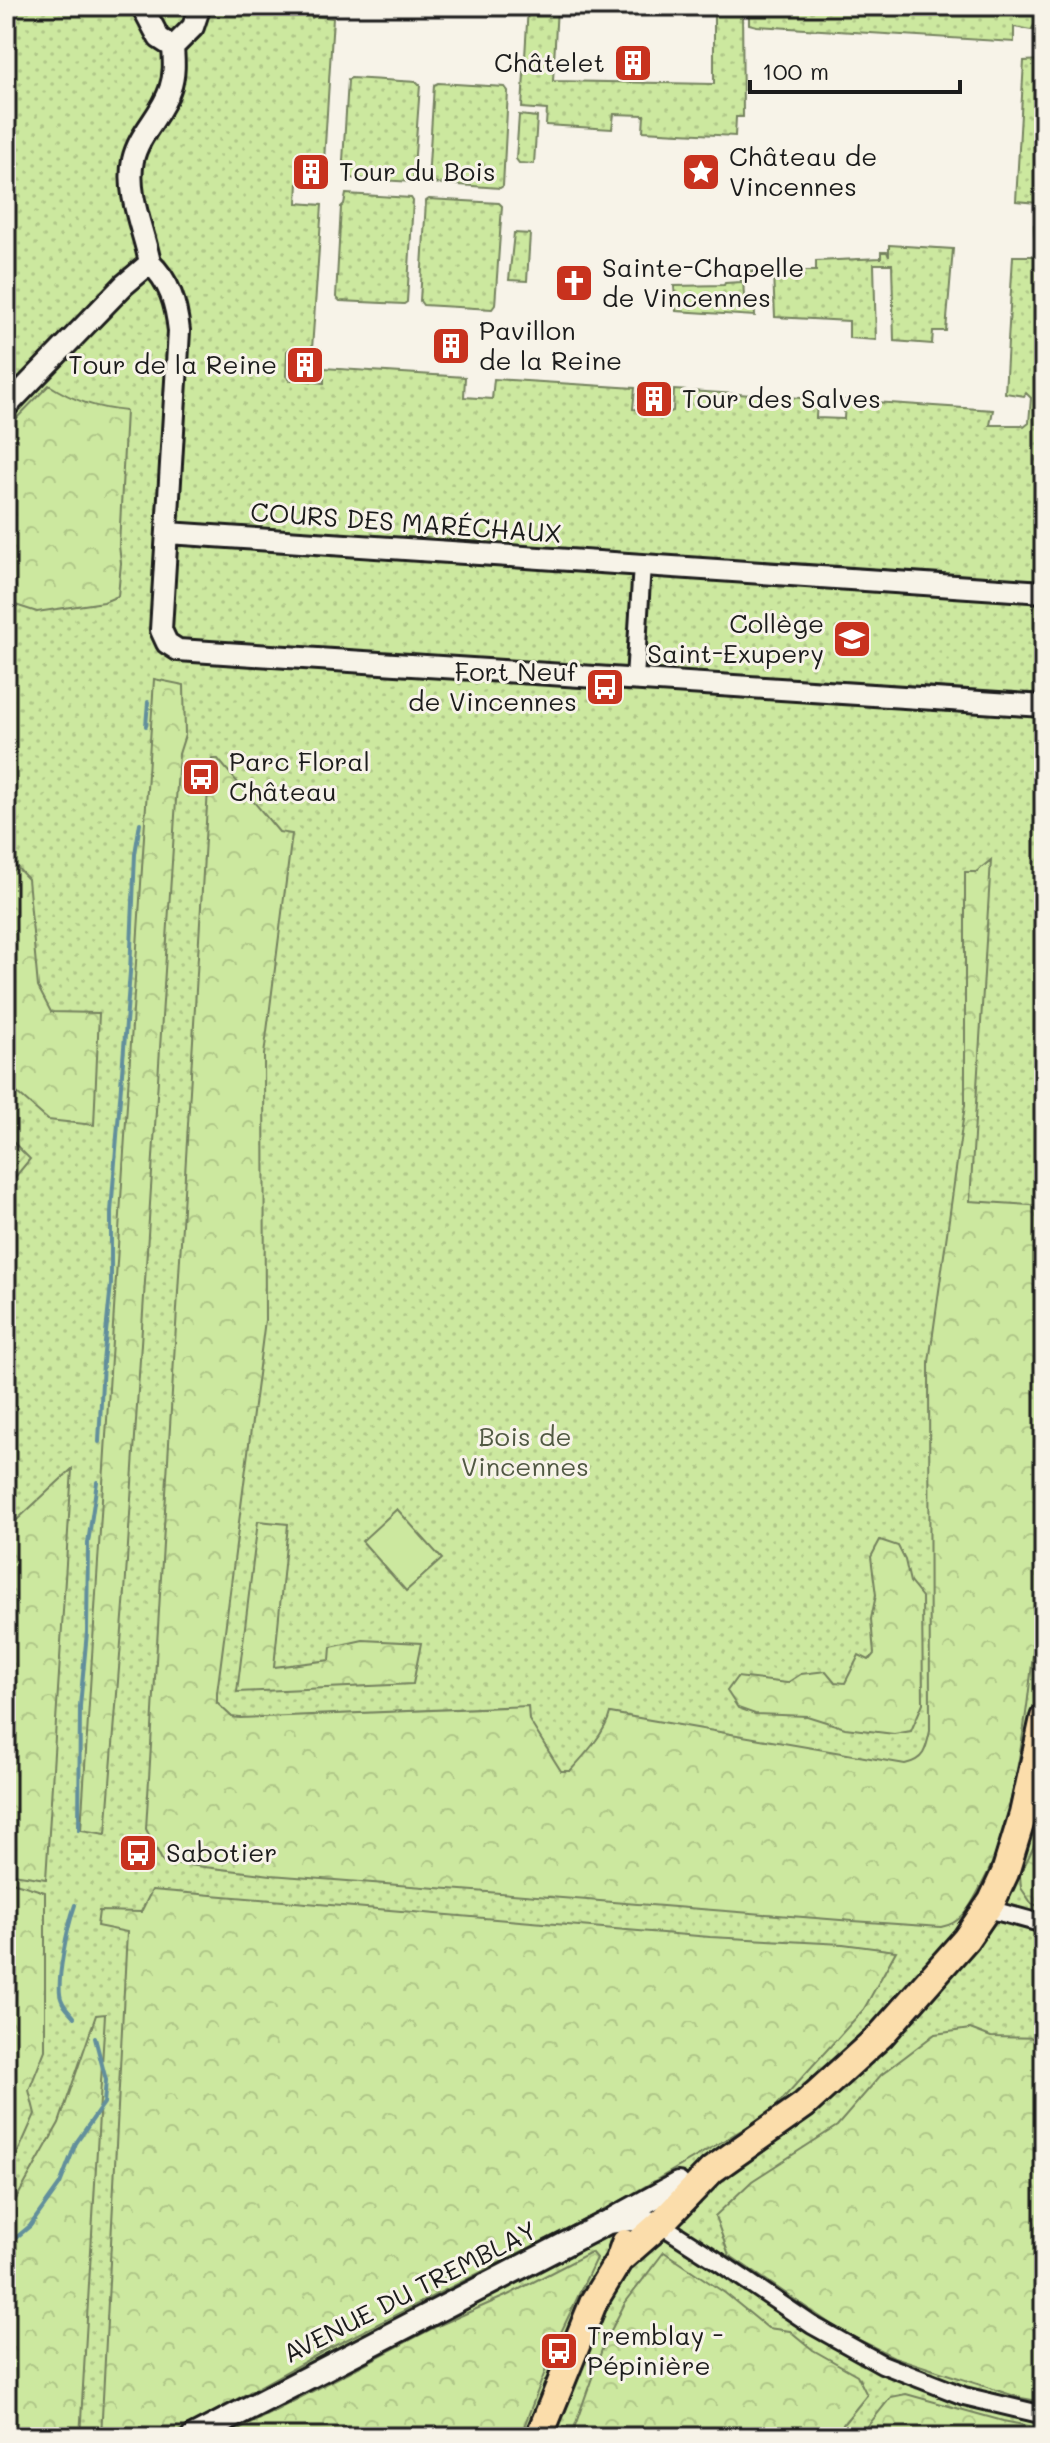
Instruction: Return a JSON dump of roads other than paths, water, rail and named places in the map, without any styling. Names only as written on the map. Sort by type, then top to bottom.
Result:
[{"type":"main road","points":[[539,2437],[594,2301],[619,2260],[624,2244],[712,2170],[804,2105],[881,2035],[939,1971],[988,1909],[1012,1849],[1044,1718]]},
{"type":"main road","points":[[608,2222],[678,2184],[712,2170]]},
{"type":"main road","points":[[651,2222],[678,2184]]},
{"type":"main road","name":"AVENUE DU TREMBLAY","points":[[193,2437],[608,2222],[651,2222]]},
{"type":"street","points":[[142,6],[159,38],[173,47]]},
{"type":"street","points":[[200,6],[193,27],[173,47],[174,69],[170,92],[140,140],[132,173],[135,204],[150,263],[163,275],[170,289],[176,305],[179,331],[161,630],[167,643],[185,651],[1044,706]]},
{"type":"street","points":[[6,407],[125,284],[150,263]]},
{"type":"street","name":"COURS DES MARÉCHAUX","points":[[168,533],[1044,592]]},
{"type":"street","points":[[635,679],[642,564]]},
{"type":"street","points":[[988,1909],[1044,1924]]},
{"type":"street","points":[[651,2222],[812,2325],[882,2364],[955,2393],[1044,2415]]},
{"type":"waterway","points":[[146,726],[148,702]]},
{"type":"waterway","points":[[99,1442],[111,1284],[111,1212],[130,972],[135,854],[140,823]]},
{"type":"waterway","points":[[79,1830],[80,1706],[87,1632],[88,1543],[97,1482]]},
{"type":"waterway","points":[[74,2017],[62,2001],[60,1982],[75,1905]]},
{"type":"waterway","points":[[6,2246],[30,2226],[60,2184],[76,2143],[104,2103],[106,2080],[95,2038]]},
{"type":"place","name":"Châtelet","points":[[633,63]]},
{"type":"place","name":"Tour du Bois","points":[[311,172]]},
{"type":"place","name":"Château de Vincennes","points":[[701,172]]},
{"type":"place","name":"Sainte-Chapelle de Vincennes","points":[[574,283]]},
{"type":"place","name":"Pavillon de la Reine","points":[[451,346]]},
{"type":"place","name":"Tour de la Reine","points":[[305,365]]},
{"type":"place","name":"Tour des Salves","points":[[654,399]]},
{"type":"place","name":"Collège Saint-Exupery","points":[[852,639]]},
{"type":"place","name":"Fort Neuf de Vincennes","points":[[605,687]]},
{"type":"place","name":"Parc Floral Château","points":[[201,777]]},
{"type":"place","name":"Sabotier","points":[[138,1853]]},
{"type":"place","name":"Tremblay - Pépinière","points":[[559,2351]]},
{"type":"park label","name":"Bois de Vincennes","points":[[525,1452]]}]
